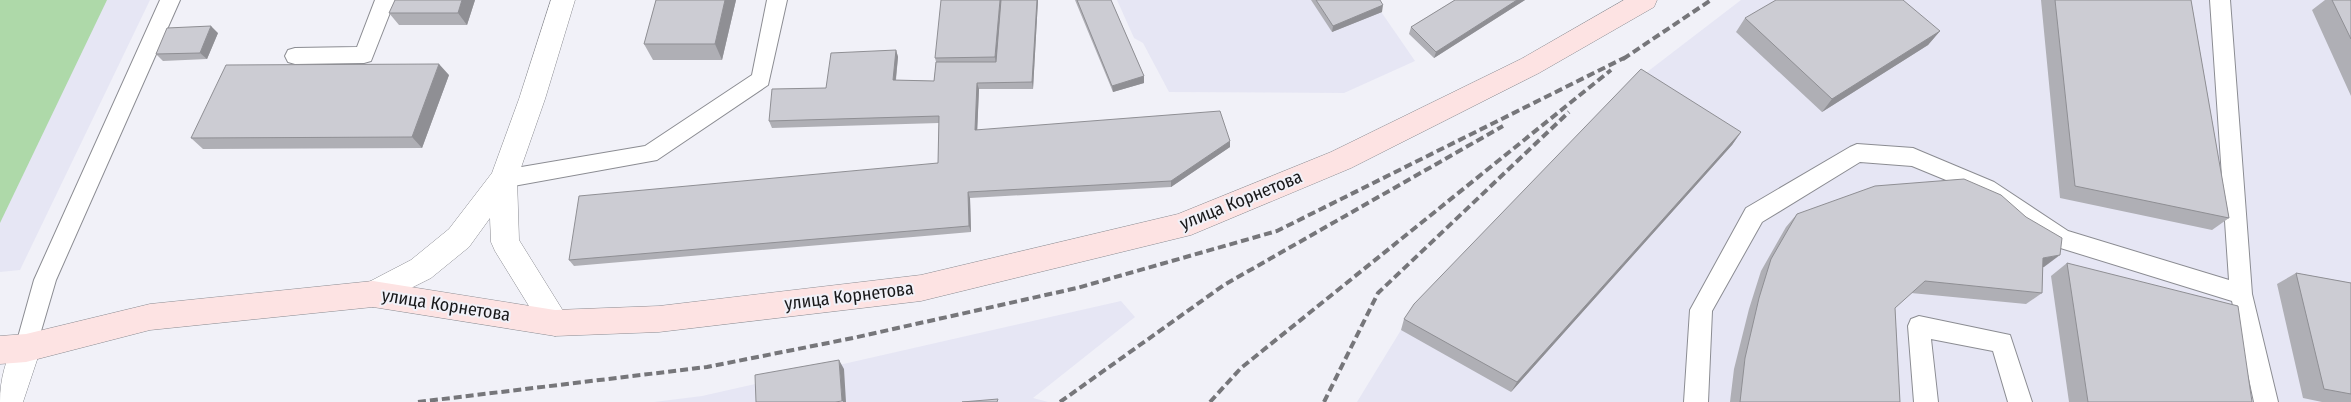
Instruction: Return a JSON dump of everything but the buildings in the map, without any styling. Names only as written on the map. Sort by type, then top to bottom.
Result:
[{"type":"main road","name":"улица Корнетова","points":[[13,349],[150,318],[374,294],[556,322],[659,319],[921,288],[1181,226],[1341,160],[1530,66],[1645,0]]},
{"type":"street","points":[[374,294],[421,270],[459,238],[503,178],[532,99],[563,0]]},
{"type":"street","points":[[503,178],[504,242],[556,322]]},
{"type":"street","points":[[8,402],[13,349]]},
{"type":"lane","points":[[13,349],[170,0]]},
{"type":"lane","points":[[294,56],[364,55],[385,0]]},
{"type":"lane","points":[[503,178],[650,154],[761,79],[777,0]]},
{"type":"lane","points":[[2220,0],[2241,294],[2266,402]]},
{"type":"lane","points":[[1696,402],[1701,310],[1754,215],[1857,153],[1913,157],[1987,188],[2062,239],[2241,294]]},
{"type":"lane","points":[[1926,402],[1919,326],[2002,342],[2020,402]]},
{"type":"shaded area","points":[[0,0],[150,0],[20,270],[0,272]]},
{"type":"shaded area","points":[[1117,0],[1373,0],[1415,61],[1344,93],[1169,92],[1143,43],[1134,38]]},
{"type":"shaded area","points":[[1741,0],[2351,0],[2351,402],[1357,402],[1401,330],[1634,82]]},
{"type":"shaded area","points":[[1121,301],[1135,317],[1033,398],[1048,402],[654,402],[702,396]]},
{"type":"green space","points":[[0,0],[107,0],[0,223]]},
{"type":"railway","points":[[1626,57],[1711,0]]},
{"type":"railway","points":[[418,402],[707,367],[853,338],[1077,288],[1277,231],[1626,57]]},
{"type":"railway","points":[[1210,402],[1241,368],[1611,70]]},
{"type":"railway","points":[[1324,402],[1378,293],[1569,112]]},
{"type":"railway","points":[[1060,402],[1224,285],[1503,126]]}]
